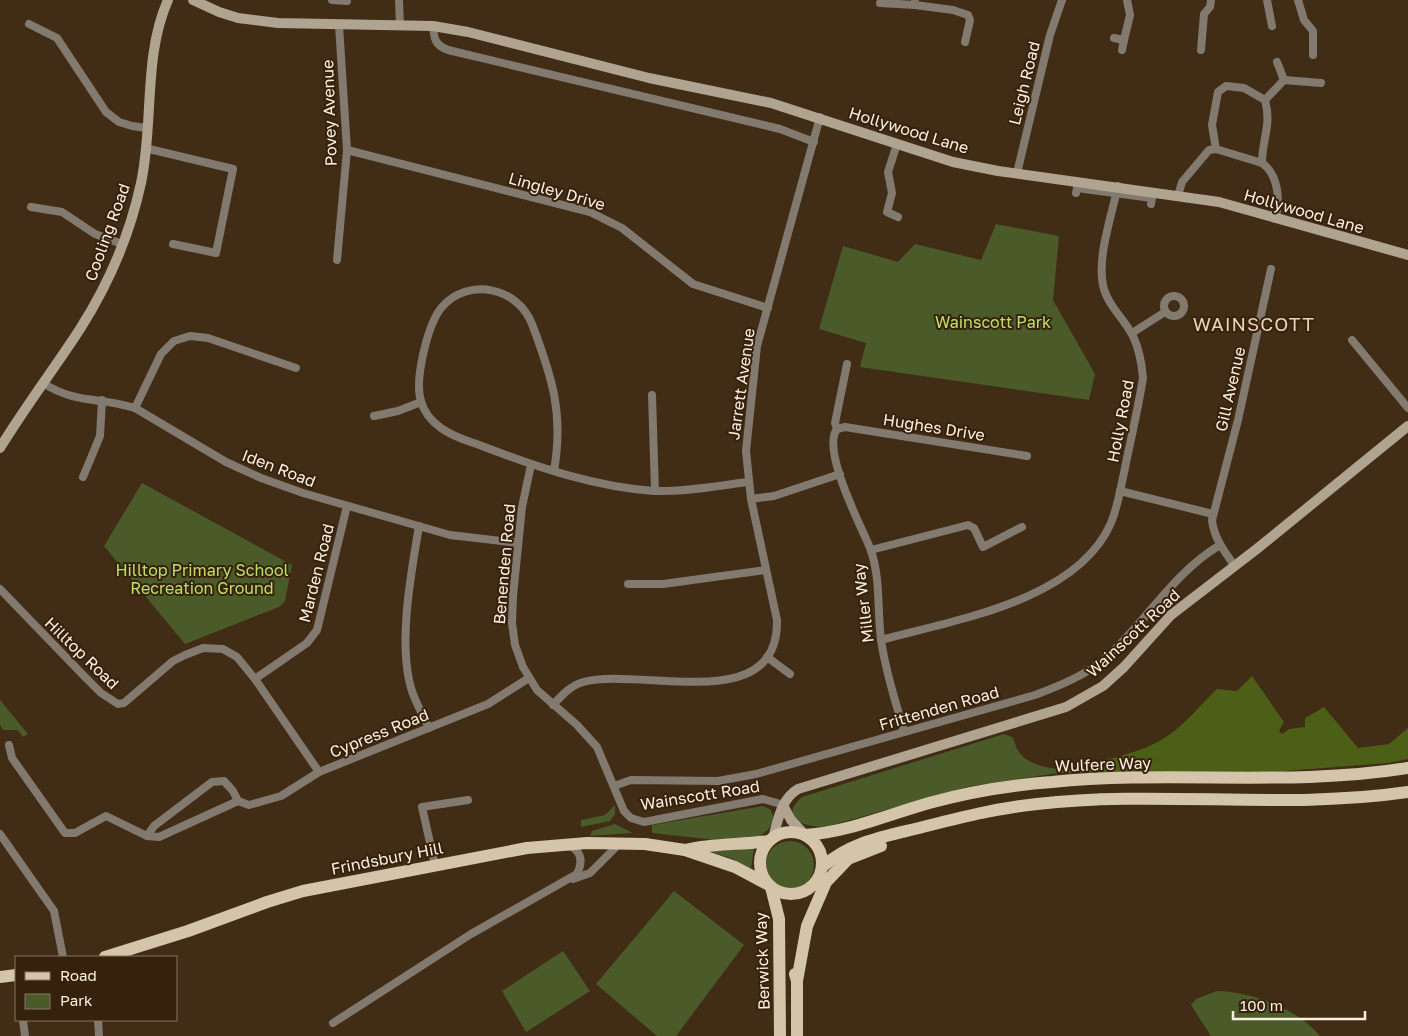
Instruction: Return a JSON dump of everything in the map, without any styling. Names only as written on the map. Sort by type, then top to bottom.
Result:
[{"type":"main road","name":"Cooling Road","points":[[0,448],[96,302],[122,244],[141,182],[157,35],[168,0]]},
{"type":"main road","name":"Hollywood Lane","points":[[193,0],[238,18],[278,23],[433,26],[481,35],[604,68],[771,103],[820,117],[954,162],[1117,190],[1219,202],[1408,255]]},
{"type":"main road","name":"Wainscott Road","points":[[771,839],[779,812],[793,792],[1066,706],[1103,686],[1124,667],[1171,615],[1408,426]]},
{"type":"main road","name":"Wulfere Way","points":[[804,835],[839,831],[932,802],[970,793],[1036,783],[1100,779],[1336,777],[1408,768]]},
{"type":"main road","points":[[804,835],[787,832],[771,839],[763,851],[760,864],[763,876],[770,886],[780,892],[795,894],[805,891],[816,882],[822,868],[853,846],[950,820],[1038,804],[1136,800],[1333,801],[1408,792]]},
{"type":"main road","points":[[784,806],[790,819],[804,835],[813,841],[819,850],[822,868]]},
{"type":"main road","points":[[797,981],[807,926],[820,893],[837,868],[848,859],[861,853],[907,838],[950,820]]},
{"type":"main road","name":"Frindsbury Hill","points":[[685,850],[713,844],[740,845],[771,839]]},
{"type":"main road","name":"Frindsbury Hill","points":[[108,956],[188,932],[293,894],[522,848],[566,844],[620,843],[685,850],[735,867],[770,886]]},
{"type":"main road","name":"Berwick Way","points":[[797,1036],[797,981],[794,965],[800,924],[816,882]]},
{"type":"main road","name":"Berwick Way","points":[[770,886],[779,919],[780,1036]]},
{"type":"main road","points":[[0,977],[15,975]]},
{"type":"street","points":[[332,0],[347,1]]},
{"type":"street","points":[[399,0],[400,25]]},
{"type":"street","name":"Leigh Road","points":[[1017,173],[1050,35],[1062,0]]},
{"type":"street","points":[[1122,50],[1130,15],[1127,0]]},
{"type":"street","points":[[1200,50],[1204,14],[1210,8],[1211,0]]},
{"type":"street","points":[[1267,0],[1272,26]]},
{"type":"street","points":[[1298,0],[1304,20],[1313,31],[1313,55]]},
{"type":"street","points":[[880,3],[915,2],[968,14],[970,20],[965,42]]},
{"type":"street","points":[[29,24],[57,38],[106,112],[126,124],[147,128]]},
{"type":"street","name":"Povey Avenue","points":[[337,260],[347,150],[339,25]]},
{"type":"street","points":[[433,26],[434,39],[438,46],[448,50],[780,129],[814,142]]},
{"type":"street","points":[[1114,38],[1124,40]]},
{"type":"street","points":[[1277,62],[1284,80]]},
{"type":"street","points":[[1284,80],[1321,83]]},
{"type":"street","points":[[1265,100],[1284,80]]},
{"type":"street","points":[[1216,149],[1212,125],[1218,92],[1226,86],[1236,86],[1252,91],[1265,100],[1269,116],[1262,150],[1262,163]]},
{"type":"street","name":"Jarrett Avenue","points":[[553,705],[567,690],[584,682],[612,679],[726,681],[749,674],[767,658],[774,644],[778,628],[748,482],[746,451],[750,403],[757,346],[820,117]]},
{"type":"street","points":[[896,144],[888,172],[892,193],[886,212],[898,217]]},
{"type":"street","points":[[145,148],[234,169],[216,253],[173,244]]},
{"type":"street","points":[[1178,196],[1182,182],[1209,150],[1216,149],[1262,163],[1268,168],[1276,184],[1278,199],[1275,219]]},
{"type":"street","name":"Lingley Drive","points":[[347,150],[590,212],[622,228],[693,284],[768,308]]},
{"type":"street","points":[[1076,193],[1077,188],[1117,190],[1152,198],[1151,204]]},
{"type":"street","name":"Holly Road","points":[[881,640],[989,612],[1033,595],[1064,576],[1093,552],[1111,524],[1120,492],[1143,378],[1142,366],[1132,333],[1110,302],[1103,284],[1103,258],[1117,190]]},
{"type":"street","points":[[31,207],[62,212],[95,234],[122,244]]},
{"type":"street","name":"Gill Avenue","points":[[1234,565],[1220,545],[1213,530],[1213,514],[1238,420],[1271,269]]},
{"type":"street","points":[[554,471],[559,436],[556,396],[530,319],[517,302],[504,294],[490,290],[467,291],[448,301],[433,321],[419,379],[421,402],[433,421],[446,432],[531,465],[554,471],[623,487],[655,491],[748,482]]},
{"type":"street","points":[[1132,333],[1165,312]]},
{"type":"street","points":[[135,408],[161,354],[174,342],[190,336],[208,338],[296,368]]},
{"type":"street","points":[[1352,340],[1408,408]]},
{"type":"street","name":"Miller Way","points":[[847,364],[835,423],[837,429],[834,436],[835,459],[870,550],[878,596],[881,640],[885,662],[904,732]]},
{"type":"street","name":"Iden Road","points":[[43,383],[72,398],[102,400],[135,408],[226,462],[252,474],[347,506],[450,535],[518,543]]},
{"type":"street","points":[[652,395],[655,491]]},
{"type":"street","points":[[83,477],[100,436],[102,400]]},
{"type":"street","points":[[374,416],[398,411],[421,402]]},
{"type":"street","name":"Hughes Drive","points":[[837,429],[845,427],[1028,456]]},
{"type":"street","name":"Benenden Road","points":[[531,465],[522,507],[512,629],[518,656],[538,692],[577,725],[593,742],[602,756],[623,809]]},
{"type":"street","points":[[751,499],[774,496],[840,474]]},
{"type":"street","points":[[1120,492],[1213,514]]},
{"type":"street","name":"Marden Road","points":[[255,679],[307,643],[316,632],[321,620],[347,506]]},
{"type":"street","points":[[870,550],[968,525],[974,528],[983,547],[1022,527]]},
{"type":"street","points":[[419,526],[411,572],[406,640],[411,688],[429,728]]},
{"type":"street","name":"Frittenden Road","points":[[614,786],[630,780],[718,781],[756,774],[1035,695],[1086,671],[1106,658],[1191,565],[1220,545]]},
{"type":"street","points":[[628,584],[663,584],[766,570]]},
{"type":"street","name":"Hilltop Road","points":[[0,590],[101,693],[118,704],[124,703],[173,662],[203,648],[223,649],[237,657],[255,679],[319,772]]},
{"type":"street","points":[[767,658],[790,674]]},
{"type":"street","name":"Cypress Road","points":[[147,836],[159,837],[238,801],[249,805],[281,796],[319,772],[488,704],[530,678]]},
{"type":"street","points":[[9,745],[12,758],[66,833],[75,833],[106,816],[147,836],[154,826],[212,782],[224,781],[233,791],[238,801]]},
{"type":"street","name":"Wainscott Road","points":[[623,809],[631,818],[644,822],[763,799],[784,806]]},
{"type":"street","points":[[435,865],[422,807],[468,800]]},
{"type":"street","points":[[0,834],[54,911],[63,956]]},
{"type":"street","points":[[562,883],[590,873],[620,843]]},
{"type":"street","points":[[334,1023],[471,934],[577,874],[581,867],[580,856],[576,849],[566,844]]},
{"type":"street","points":[[23,1021],[25,1036]]},
{"type":"street","points":[[98,1021],[99,1036]]},
{"type":"green space","name":"Wainscott Park","points":[[996,224],[1059,236],[1053,300],[1095,374],[1089,400],[860,367],[866,343],[819,329],[843,246],[898,262],[915,244],[981,260]]},
{"type":"green space","name":"Hilltop Primary School Recreation Ground","points":[[142,483],[292,565],[285,601],[279,607],[185,644],[104,546]]},
{"type":"green space","points":[[1252,676],[1284,722],[1279,731],[1282,734],[1289,729],[1305,727],[1305,718],[1324,707],[1358,748],[1389,744],[1408,728],[1408,759],[1388,763],[1272,772],[1058,773],[1057,769],[1132,753],[1160,740],[1185,722],[1217,689],[1237,691]]},
{"type":"green space","points":[[0,700],[28,734],[23,737],[18,730],[3,730],[0,725]]},
{"type":"green space","points":[[1004,734],[1012,737],[1020,754],[1029,761],[1057,769],[1058,773],[971,786],[825,827],[803,823],[793,816],[792,811],[802,797]]},
{"type":"green space","points":[[615,805],[615,814],[610,821],[581,827],[581,820],[605,815]]},
{"type":"green space","points":[[763,806],[771,810],[774,819],[768,830],[756,839],[716,840],[652,833],[652,825]]},
{"type":"green space","points":[[615,824],[633,833],[590,836],[592,831]]},
{"type":"green space","points":[[790,841],[799,843],[807,848],[812,856],[814,865],[812,874],[807,882],[799,887],[790,889],[781,887],[773,882],[768,874],[766,865],[768,856],[773,848],[781,843]]},
{"type":"green space","points":[[754,848],[751,869],[733,859],[708,851]]},
{"type":"green space","points":[[674,891],[744,945],[676,1036],[657,1036],[596,984]]},
{"type":"green space","points":[[563,951],[590,991],[526,1032],[502,991]]},
{"type":"green space","points":[[1217,991],[1259,998],[1273,1003],[1299,1017],[1320,1036],[1211,1036],[1191,1005],[1196,999]]},
{"type":"district","name":"WAINSCOTT","points":[[1254,323]]}]
